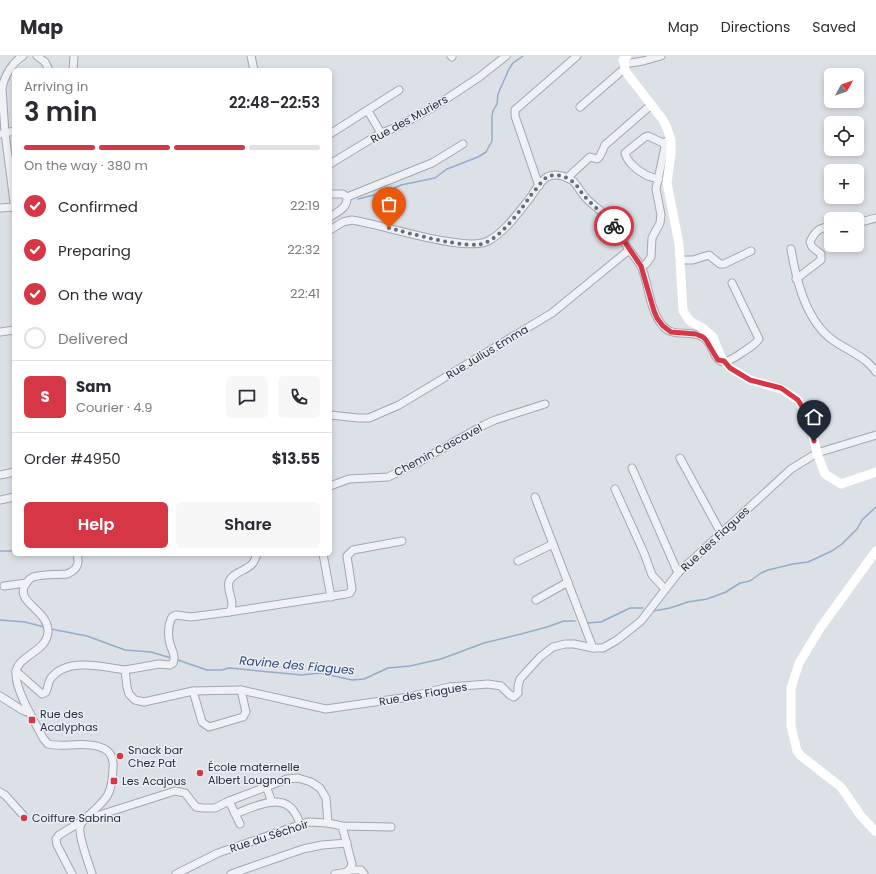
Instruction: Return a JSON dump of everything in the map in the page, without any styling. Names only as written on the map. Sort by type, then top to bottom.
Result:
[{"type":"main road","points":[[625,62],[626,72],[667,128],[671,154],[667,183],[679,244],[683,311],[690,321],[704,329],[713,337],[721,357],[730,368],[750,380],[781,388],[798,400],[809,418],[817,453],[825,474],[842,484],[876,472]]},
{"type":"main road","points":[[874,828],[861,816],[841,787],[801,756],[797,751],[791,726],[791,688],[799,663],[821,627],[876,551]]},
{"type":"street","points":[[12,184],[3,133],[2,88],[3,82],[10,69],[19,58],[23,56]]},
{"type":"street","points":[[37,56],[45,62],[48,68]]},
{"type":"street","points":[[73,68],[74,56]]},
{"type":"street","points":[[251,56],[254,68]]},
{"type":"street","name":"Rue des Muriers","points":[[332,163],[381,133],[404,124],[437,104],[478,78],[506,56]]},
{"type":"street","points":[[539,186],[515,116],[515,110],[577,56]]},
{"type":"street","points":[[580,107],[625,62],[643,61],[661,56]]},
{"type":"street","points":[[0,74],[3,82]]},
{"type":"street","points":[[332,133],[399,90]]},
{"type":"street","points":[[567,178],[590,157],[597,159],[605,146],[651,105]]},
{"type":"street","points":[[368,111],[381,133]]},
{"type":"street","points":[[641,266],[646,264],[651,257],[652,238],[660,223],[661,215],[656,189],[659,179],[669,141],[661,142],[648,136],[625,153],[629,161],[640,171],[647,176],[659,179]]},
{"type":"street","points":[[347,198],[432,163],[463,144]]},
{"type":"street","points":[[332,229],[343,222],[352,220],[445,241],[479,244],[488,241],[503,229],[544,179],[556,175],[572,181],[586,198],[609,219],[641,266],[654,311],[663,326],[671,332],[696,334],[703,337],[718,360],[724,361],[737,356],[759,339],[732,284]]},
{"type":"street","points":[[332,194],[343,194],[347,198]]},
{"type":"street","points":[[332,216],[345,206],[347,203],[347,198]]},
{"type":"street","points":[[0,208],[12,207]]},
{"type":"street","points":[[864,221],[876,218]]},
{"type":"street","points":[[796,279],[821,260],[821,254],[812,247],[810,242],[816,231],[824,227]]},
{"type":"street","points":[[790,248],[796,279],[808,309],[825,332],[836,343],[865,360],[876,372]]},
{"type":"street","name":"Rue Julius Emma","points":[[332,415],[369,418],[399,405],[552,313],[629,250]]},
{"type":"street","points":[[680,260],[693,260],[709,255],[720,264],[724,264],[751,251]]},
{"type":"street","points":[[0,332],[12,332]]},
{"type":"street","name":"Chemin Cascavel","points":[[332,485],[349,479],[388,477],[490,423],[545,404]]},
{"type":"street","name":"Rue des Fiagues","points":[[125,670],[129,694],[135,700],[144,702],[193,691],[241,690],[326,709],[409,697],[450,687],[488,684],[501,686],[514,697],[518,693],[520,679],[540,657],[553,647],[565,644],[574,644],[593,648],[603,648],[617,640],[641,621],[678,573],[791,469],[817,453],[876,435]]},
{"type":"street","points":[[680,458],[721,533]]},
{"type":"street","points":[[632,468],[678,573]]},
{"type":"street","points":[[0,475],[12,472]]},
{"type":"street","points":[[615,489],[644,553],[652,575],[665,590]]},
{"type":"street","points":[[0,500],[12,497]]},
{"type":"street","points":[[534,497],[593,648]]},
{"type":"street","points":[[16,671],[42,694],[46,692],[52,677],[58,672],[67,668],[86,665],[125,670],[159,664],[170,665],[173,663],[174,655],[170,645],[169,632],[170,621],[174,616],[181,615],[195,617],[350,593],[352,589],[347,556],[353,550],[402,541]]},
{"type":"street","points":[[518,561],[553,544]]},
{"type":"street","points":[[72,874],[57,845],[56,839],[59,835],[84,820],[106,799],[110,791],[114,762],[108,752],[99,746],[82,744],[48,744],[43,738],[19,689],[16,671],[23,660],[41,647],[46,640],[48,630],[46,620],[41,613],[23,595],[23,588],[32,577],[67,574],[72,572],[78,565],[78,556]]},
{"type":"street","points":[[229,612],[232,608],[228,587],[229,581],[234,576],[249,567],[256,556]]},
{"type":"street","points":[[322,556],[331,597]]},
{"type":"street","points":[[536,600],[568,582]]},
{"type":"street","points":[[4,586],[26,583]]},
{"type":"street","points":[[193,691],[202,722],[209,727],[243,717],[245,715],[246,712],[241,690]]},
{"type":"street","points":[[0,696],[22,710],[30,713]]},
{"type":"street","points":[[92,874],[80,834],[80,827],[84,820],[175,791],[184,793],[193,804],[200,808],[215,808],[287,778],[298,778],[311,782],[320,788],[326,798],[328,823]]},
{"type":"street","points":[[266,786],[272,802]]},
{"type":"street","points":[[0,792],[5,795],[23,815]]},
{"type":"street","points":[[229,801],[240,824]]},
{"type":"street","points":[[235,814],[272,802],[279,802],[292,808],[300,824]]},
{"type":"street","name":"Rue du Séchoir","points":[[176,874],[211,855],[308,822],[328,823],[342,826],[391,827]]},
{"type":"street","points":[[342,826],[352,864],[350,870]]},
{"type":"street","points":[[231,874],[303,849],[322,845],[347,843]]},
{"type":"street","points":[[335,874],[350,870],[361,870],[364,874]]},
{"type":"waterway","points":[[358,199],[386,192],[401,185],[435,178],[447,169],[478,157],[486,152],[492,141],[492,117],[493,111],[497,104],[498,94],[509,69],[513,63],[523,56]]},
{"type":"waterway","name":"Ravine des Fiagues","points":[[653,611],[707,599],[726,592],[740,583],[750,581],[768,570],[808,562],[832,551],[842,544],[857,529],[862,520],[876,507]]},
{"type":"waterway","points":[[0,551],[12,551]]},
{"type":"waterway","name":"Ravine des Fiagues","points":[[587,623],[601,622],[630,608],[643,608]]},
{"type":"waterway","name":"Ravine des Fiagues","points":[[0,620],[25,622],[44,627]]},
{"type":"waterway","name":"Ravine des Fiagues","points":[[178,660],[207,670],[222,670],[229,668],[302,675],[320,673],[352,680],[364,679],[388,668],[410,666],[441,659],[484,643],[547,627],[564,621],[575,621]]},
{"type":"waterway","name":"Ravine des Fiagues","points":[[51,629],[87,636],[125,650],[151,652],[171,658]]},
{"type":"way so far","points":[[389,228],[445,241],[475,244],[484,243],[503,229],[544,179],[556,175],[572,181],[586,198],[605,215],[614,226]]},
{"type":"place","name":"Rue des Acalyphas","points":[[32,720]]},
{"type":"place","name":"Snack bar Chez Pat","points":[[120,756]]},
{"type":"place","name":"École maternelle Albert Lougnon","points":[[200,773]]},
{"type":"place","name":"Les Acajous","points":[[114,781]]},
{"type":"place","name":"Coiffure Sabrina","points":[[24,818]]},
{"type":"route","points":[[614,226],[641,266],[654,311],[663,326],[671,332],[696,334],[703,337],[710,345],[718,360],[724,361],[730,368],[750,380],[781,388],[798,400],[809,418],[814,441]]}]
